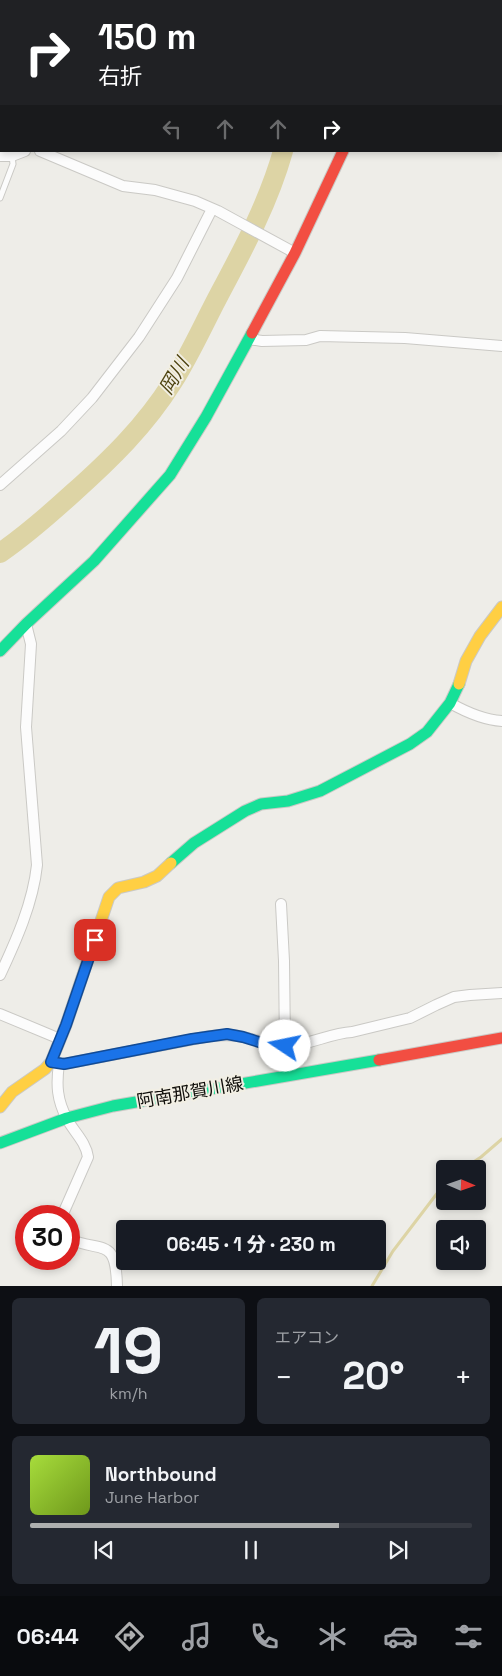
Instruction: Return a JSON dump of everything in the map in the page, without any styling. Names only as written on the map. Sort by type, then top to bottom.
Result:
[{"type":"street","points":[[0,156],[12,156],[22,152]]},
{"type":"street","points":[[42,152],[123,186],[155,190],[195,201],[295,253]]},
{"type":"street","points":[[0,651],[26,624],[94,561],[170,475],[206,417],[295,253],[343,152]]},
{"type":"street","points":[[1,484],[61,431],[92,398],[133,345],[178,278],[215,210]]},
{"type":"street","points":[[249,339],[262,341],[306,340],[320,336],[405,338],[502,346]]},
{"type":"street","points":[[67,1205],[88,1157],[87,1149],[66,1118],[57,1092],[55,1063],[60,1039],[108,897],[118,888],[144,882],[157,876],[194,843],[245,811],[261,804],[288,801],[320,791],[410,744],[427,732],[450,703],[466,661],[480,636],[502,607]]},
{"type":"street","points":[[0,975],[27,910],[35,882],[37,865],[26,727],[31,644],[26,624]]},
{"type":"street","points":[[450,703],[466,712],[502,721]]},
{"type":"street","points":[[281,904],[285,1046]]},
{"type":"street","points":[[0,1106],[12,1092],[55,1063],[227,1034],[272,1046],[305,1044],[344,1032],[352,1032],[410,1018],[436,1004],[454,998],[502,993]]},
{"type":"street","points":[[0,1014],[60,1039]]},
{"type":"street","name":"阿南那賀川線","points":[[0,1143],[66,1118],[113,1106],[502,1038]]},
{"type":"street","points":[[80,1242],[104,1248],[112,1254],[116,1266],[117,1286]]},
{"type":"lane","points":[[0,198],[13,164],[12,156]]},
{"type":"waterway","name":"岡川","points":[[0,553],[38,524],[100,468],[139,428],[162,399],[185,361],[247,241],[271,188],[283,152]]},
{"type":"waterway","points":[[476,1160],[502,1139]]},
{"type":"waterway","points":[[372,1286],[393,1251],[436,1195]]},
{"type":"traffic: fast","points":[[0,651],[26,624],[94,561],[170,475],[206,417],[252,333]]},
{"type":"traffic: fast","points":[[171,863],[194,843],[245,811],[261,804],[288,801],[320,791],[410,744],[427,732],[450,703],[459,684]]},
{"type":"traffic: fast","points":[[0,1143],[67,1118],[113,1106],[379,1060]]},
{"type":"traffic: slow","points":[[459,684],[466,661],[480,636],[502,607]]},
{"type":"traffic: slow","points":[[0,1107],[12,1092],[45,1069],[51,1062],[66,1025],[109,897],[118,888],[144,882],[157,876],[171,863]]},
{"type":"traffic: jam","points":[[252,333],[295,253],[343,152]]},
{"type":"traffic: jam","points":[[379,1060],[502,1038]]},
{"type":"route","points":[[95,940],[66,1025],[51,1062],[64,1064],[227,1034],[272,1046],[285,1046]]}]
